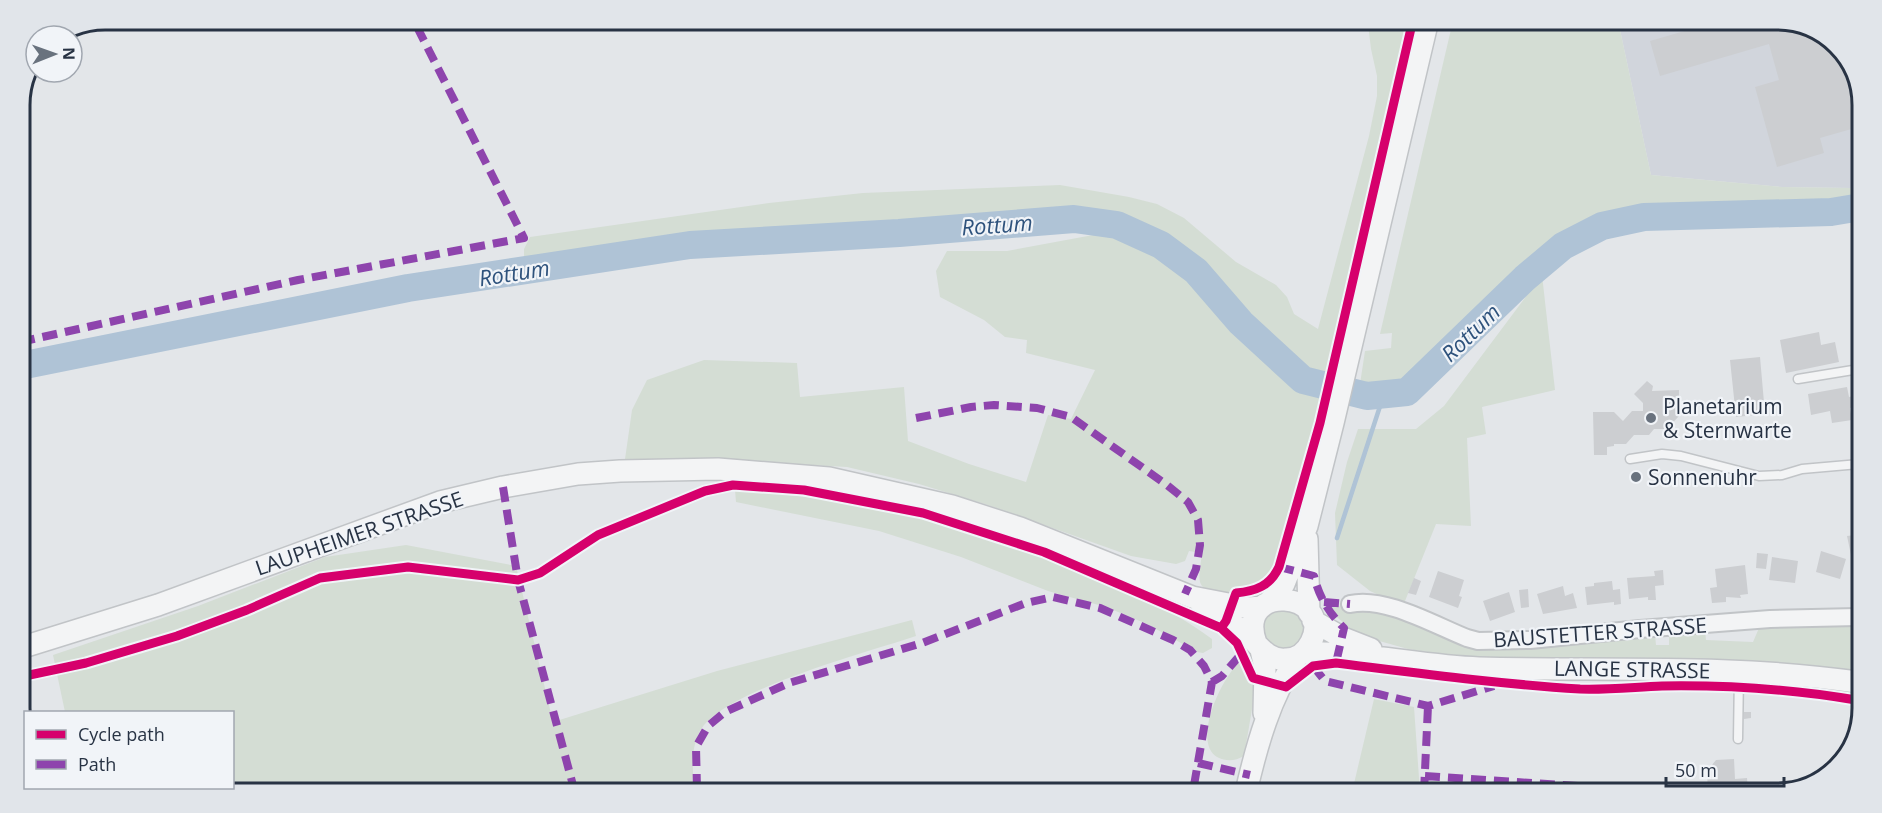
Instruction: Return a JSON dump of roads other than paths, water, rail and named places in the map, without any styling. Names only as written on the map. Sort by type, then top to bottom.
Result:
[{"type":"street","points":[[1264,722],[1265,667],[1253,625],[1256,615],[1284,584],[1307,526],[1334,423],[1426,30]]},
{"type":"street","name":"LAUPHEIMER STRASSE","points":[[30,645],[158,604],[440,502],[503,487],[578,474],[620,471],[717,469],[829,478],[952,506],[1020,528],[1192,597],[1250,608],[1265,605]]},
{"type":"street","points":[[1248,783],[1264,722],[1280,686],[1312,640],[1314,630],[1311,617],[1307,526]]},
{"type":"street","name":"LAUPHEIMER STRASSE","points":[[1192,597],[1226,621],[1241,628],[1259,646]]},
{"type":"street","points":[[1265,605],[1286,598],[1295,601],[1311,617]]},
{"type":"street","name":"BAUSTETTER STRASSE","points":[[1350,604],[1359,602],[1389,606],[1478,641],[1530,640],[1758,620],[1852,616]]},
{"type":"street","name":"LANGE STRASSE","points":[[1311,617],[1343,638],[1406,660]]},
{"type":"street","points":[[1259,646],[1274,658],[1282,660],[1300,655]]},
{"type":"street","name":"LANGE STRASSE","points":[[1300,655],[1325,652],[1477,668],[1790,673],[1852,681]]},
{"type":"lane","points":[[1798,379],[1852,370]]},
{"type":"lane","points":[[1630,459],[1662,454],[1681,456],[1759,476],[1782,475],[1802,469],[1852,465]]},
{"type":"lane","points":[[1738,739],[1739,671]]},
{"type":"waterway","name":"Rottum","points":[[30,364],[408,288],[690,245],[899,233],[1074,219],[1117,225],[1161,245],[1196,271],[1241,323],[1303,380],[1367,396],[1407,392],[1525,278],[1563,246],[1602,226],[1644,217],[1831,212],[1852,208]]},
{"type":"waterway","points":[[1337,538],[1384,394]]},
{"type":"place","name":"Planetarium & Sternwarte","points":[[1651,418]]},
{"type":"place","name":"Sonnenuhr","points":[[1636,477]]}]
